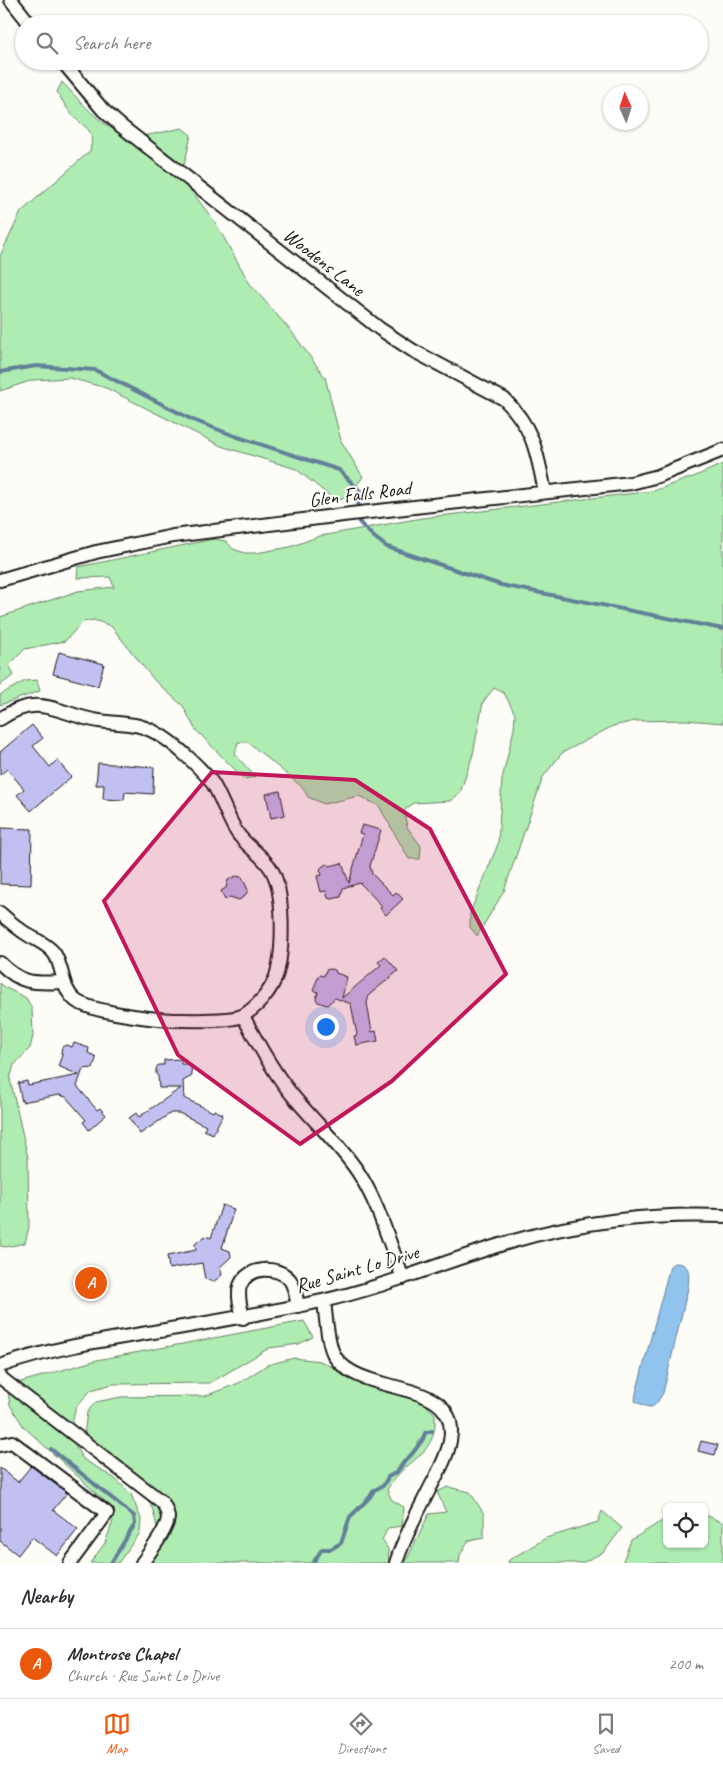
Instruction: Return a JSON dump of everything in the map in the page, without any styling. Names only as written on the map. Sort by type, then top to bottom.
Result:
[{"type":"street","points":[[11,0],[23,15]]},
{"type":"street","name":"Woodens Lane","points":[[70,70],[103,110],[121,126],[380,329],[412,350],[504,399],[525,423],[532,438],[538,456],[545,492]]},
{"type":"street","name":"Glen Falls Road","points":[[0,580],[96,552],[174,536],[392,509],[631,483],[658,476],[723,450]]},
{"type":"street","points":[[0,719],[19,708],[45,706],[99,721],[135,724],[165,738],[200,770],[212,784],[236,831],[271,869],[277,882],[281,912],[280,962],[274,980],[258,1004],[242,1016],[207,1020],[166,1020],[98,1009],[76,1001],[70,994],[64,982],[59,963],[45,943],[14,926],[0,913]]},
{"type":"street","points":[[0,963],[10,973],[24,980],[38,983],[64,982]]},
{"type":"street","points":[[242,1016],[259,1047],[289,1090],[342,1151],[358,1173],[371,1195],[403,1278]]},
{"type":"street","name":"Rue Saint Lo Drive","points":[[0,1366],[80,1344],[243,1318],[324,1301],[403,1278],[510,1242],[551,1232],[594,1224],[655,1217],[723,1216]]},
{"type":"street","points":[[243,1318],[240,1288],[242,1281],[258,1270],[273,1270],[289,1278],[293,1285],[298,1306]]},
{"type":"street","points":[[324,1301],[330,1343],[335,1356],[346,1368],[364,1378],[435,1400],[448,1417],[451,1429],[445,1458],[405,1539],[396,1563]]},
{"type":"street","points":[[0,1376],[162,1502],[168,1518],[166,1525],[142,1563]]},
{"type":"street","points":[[0,1445],[12,1442],[107,1513],[70,1563]]},
{"type":"highlighted area","points":[[212,772],[355,780],[430,829],[506,974],[392,1081],[300,1144],[178,1055],[104,901]]},
{"type":"green space","points":[[62,82],[95,116],[115,130],[136,136],[182,128],[191,135],[183,170],[186,184],[215,222],[250,284],[291,331],[325,377],[341,441],[363,477],[349,495],[336,501],[296,469],[221,446],[106,388],[70,378],[33,380],[0,391],[0,256],[21,212],[90,151],[91,134],[89,130],[73,116],[57,92]]},
{"type":"green space","points":[[723,464],[723,723],[686,720],[635,721],[613,726],[562,753],[543,777],[504,891],[477,936],[470,927],[470,913],[498,844],[502,779],[514,729],[515,714],[504,693],[494,688],[483,702],[473,754],[460,793],[450,801],[413,803],[404,811],[407,827],[421,846],[420,859],[409,859],[379,806],[359,796],[324,804],[308,797],[302,787],[248,742],[238,742],[235,754],[255,777],[244,779],[195,729],[183,706],[154,680],[111,626],[94,620],[83,622],[65,641],[25,649],[9,665],[14,675],[0,685],[0,617],[78,591],[114,587],[110,577],[77,578],[78,567],[214,539],[226,541],[233,549],[245,553],[256,553],[290,547],[320,536],[422,518],[653,491]]},
{"type":"green space","points":[[37,680],[40,691],[0,705],[0,695],[25,681]]},
{"type":"green space","points":[[0,983],[26,998],[32,1008],[33,1036],[30,1048],[14,1065],[10,1079],[28,1158],[29,1227],[25,1243],[6,1247],[0,1246]]},
{"type":"green space","points":[[304,1321],[313,1337],[299,1344],[269,1348],[210,1383],[113,1384],[91,1390],[76,1407],[72,1423],[76,1448],[83,1459],[114,1478],[131,1494],[141,1519],[140,1533],[118,1563],[90,1563],[105,1543],[113,1521],[108,1504],[24,1427],[10,1405],[7,1386],[97,1360]]},
{"type":"green space","points":[[294,1358],[320,1361],[369,1385],[418,1397],[435,1414],[431,1440],[418,1457],[394,1479],[387,1490],[392,1500],[404,1507],[402,1526],[388,1528],[382,1540],[388,1549],[389,1563],[143,1563],[159,1536],[153,1510],[140,1486],[84,1435],[87,1412],[96,1402],[121,1397],[205,1396],[239,1383],[267,1365]]},
{"type":"green space","points":[[448,1487],[470,1492],[484,1514],[484,1538],[468,1541],[460,1555],[459,1563],[405,1563],[429,1514],[446,1512],[437,1492]]},
{"type":"green space","points":[[602,1511],[622,1528],[604,1552],[582,1563],[508,1563],[509,1560],[546,1538],[598,1522]]},
{"type":"green space","points":[[708,1516],[723,1523],[723,1563],[622,1563],[631,1540],[662,1521],[663,1548],[708,1548]]},
{"type":"water","points":[[674,1263],[687,1267],[689,1274],[688,1288],[663,1393],[657,1403],[649,1407],[635,1401],[636,1393],[670,1266]]},
{"type":"building","points":[[59,652],[104,664],[98,686],[53,674]]},
{"type":"building","points":[[32,725],[43,738],[33,746],[50,767],[57,760],[71,777],[31,811],[17,795],[24,789],[7,769],[0,775],[0,752]]},
{"type":"building","points":[[98,763],[154,767],[153,794],[125,792],[124,800],[103,799],[104,785],[96,785]]},
{"type":"building","points":[[280,791],[285,815],[271,818],[266,794]]},
{"type":"building","points":[[362,825],[381,830],[370,866],[372,874],[393,895],[396,892],[403,899],[386,915],[380,908],[382,906],[360,883],[343,888],[341,897],[328,898],[326,891],[321,892],[317,876],[322,875],[320,869],[327,864],[330,866],[342,863],[349,883],[363,834],[359,833]]},
{"type":"building","points":[[1,828],[32,829],[31,885],[0,884]]},
{"type":"building","points":[[236,876],[242,877],[248,890],[245,896],[239,900],[230,897],[225,900],[221,891],[226,888],[228,880]]},
{"type":"building","points":[[385,956],[398,971],[369,995],[367,1003],[372,1032],[376,1031],[378,1041],[356,1045],[354,1036],[357,1035],[351,1004],[335,998],[327,1005],[318,1002],[316,999],[318,992],[313,990],[319,975],[324,976],[326,970],[335,970],[336,973],[347,977],[342,998],[381,965],[378,962]]},
{"type":"building","points":[[74,1043],[89,1048],[88,1053],[95,1056],[96,1059],[93,1068],[83,1069],[77,1086],[97,1110],[100,1108],[106,1115],[89,1130],[83,1122],[86,1120],[66,1097],[59,1095],[22,1102],[18,1083],[27,1081],[28,1085],[79,1075],[58,1066],[62,1055],[62,1047],[66,1045],[72,1047]]},
{"type":"building","points":[[181,1059],[181,1064],[189,1064],[191,1067],[192,1076],[183,1081],[184,1098],[213,1112],[214,1110],[223,1114],[213,1134],[204,1130],[206,1126],[179,1113],[171,1113],[140,1134],[129,1118],[136,1113],[139,1117],[181,1088],[159,1088],[156,1069],[158,1065],[164,1065],[164,1060]]},
{"type":"building","points":[[222,1205],[234,1209],[222,1248],[230,1251],[231,1257],[220,1267],[222,1275],[213,1282],[205,1279],[202,1263],[169,1269],[167,1256],[196,1250],[195,1244],[205,1236],[211,1238]]},
{"type":"building","points":[[97,1270],[101,1293],[86,1295],[82,1272]]},
{"type":"building","points":[[701,1441],[718,1445],[715,1455],[698,1451]]},
{"type":"building","points":[[31,1466],[67,1493],[53,1510],[78,1529],[57,1556],[32,1537],[18,1555],[0,1541],[0,1468],[18,1482]]},
{"type":"waterway","points":[[0,372],[36,366],[95,370],[193,420],[235,436],[339,470],[361,492],[358,506],[359,522],[387,547],[501,585],[723,629]]},
{"type":"waterway","points":[[313,1563],[322,1549],[331,1549],[341,1543],[350,1517],[370,1497],[374,1490],[383,1486],[388,1477],[397,1472],[423,1439],[425,1433],[432,1431]]},
{"type":"waterway","points":[[51,1449],[134,1516],[135,1524],[111,1563]]},
{"type":"place","name":"Montrose Chapel","points":[[91,1283]]}]
